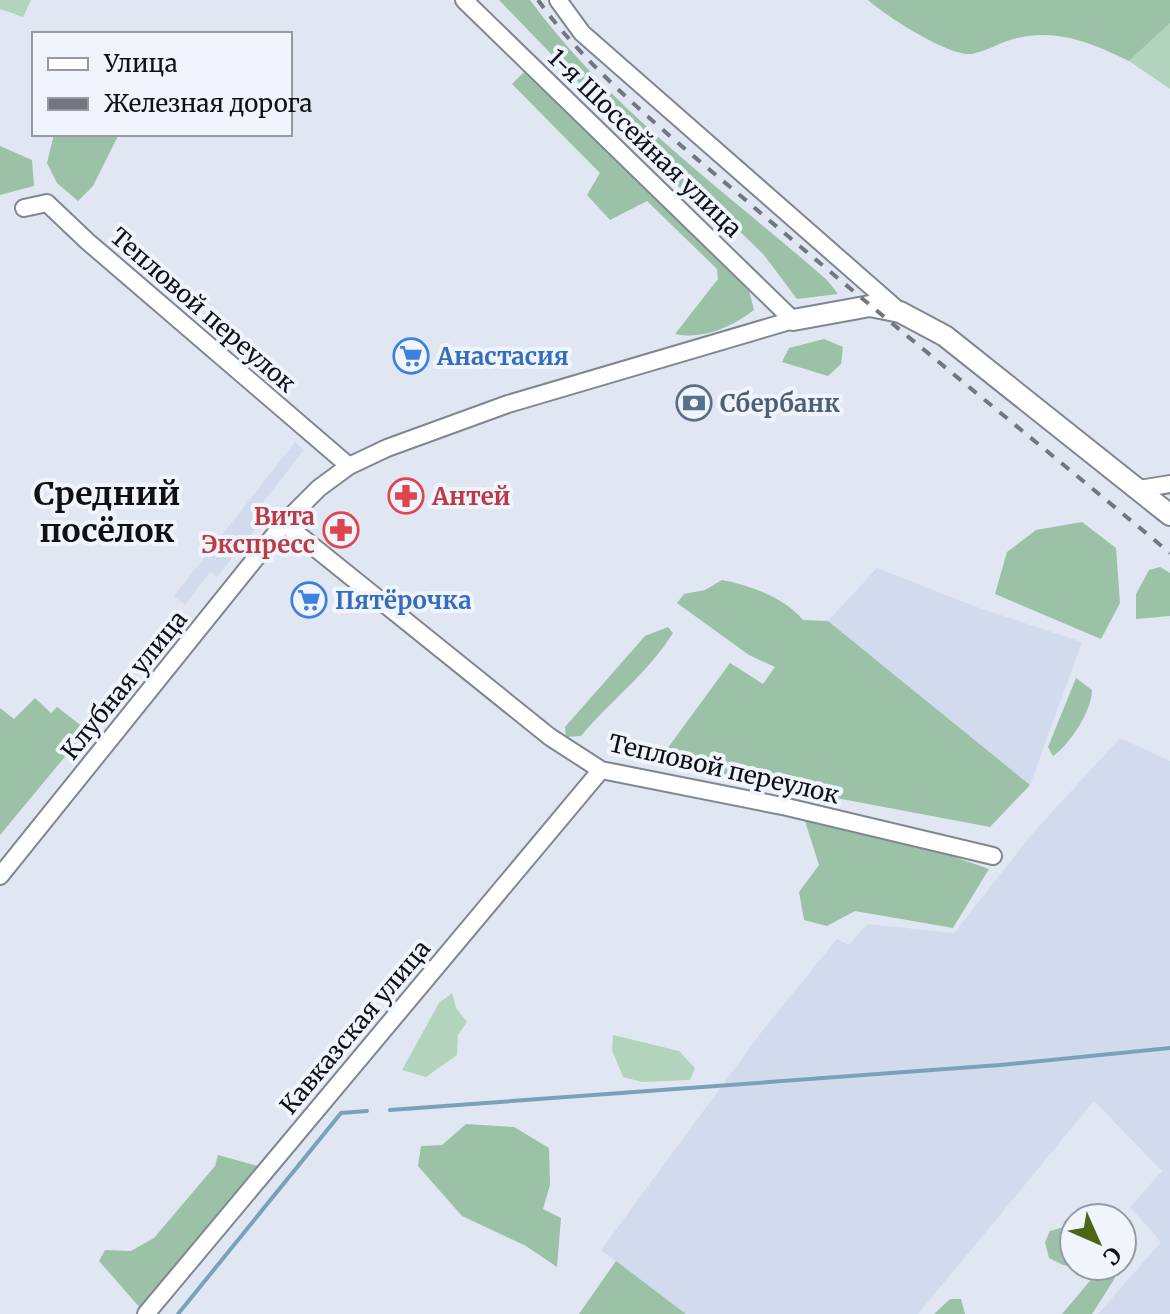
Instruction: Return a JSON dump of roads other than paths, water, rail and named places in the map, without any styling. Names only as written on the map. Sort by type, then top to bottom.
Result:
[{"type":"main road","points":[[793,320],[870,306],[900,312],[945,336],[1170,515]]},
{"type":"street","name":"1-я Шоссейная улица","points":[[464,0],[793,320]]},
{"type":"street","points":[[558,0],[582,33],[900,312]]},
{"type":"street","name":"Тепловой переулок","points":[[24,208],[47,203],[349,466]]},
{"type":"street","name":"Клубная улица","points":[[0,876],[284,523],[319,488],[349,466],[387,448],[508,404],[793,320]]},
{"type":"street","points":[[1139,489],[1170,484]]},
{"type":"street","name":"Тепловой переулок","points":[[284,523],[550,737],[601,770],[787,807],[993,856]]},
{"type":"street","name":"Кавказская улица","points":[[146,1314],[601,770]]},
{"type":"waterway","points":[[390,1110],[1000,1065],[1170,1048]]},
{"type":"waterway","points":[[178,1314],[341,1113],[367,1111]]},
{"type":"railway","points":[[538,0],[560,29],[612,84],[670,136],[1170,553]]},
{"type":"place","name":"Анастасия","points":[[411,356]]},
{"type":"place","name":"Сбербанк","points":[[694,403]]},
{"type":"place","name":"Антей","points":[[406,496]]},
{"type":"place","name":"Вита Экспресс","points":[[341,530]]},
{"type":"place","name":"Пятёрочка","points":[[309,600]]},
{"type":"district","name":"Средний посёлок","points":[[107,512]]}]
